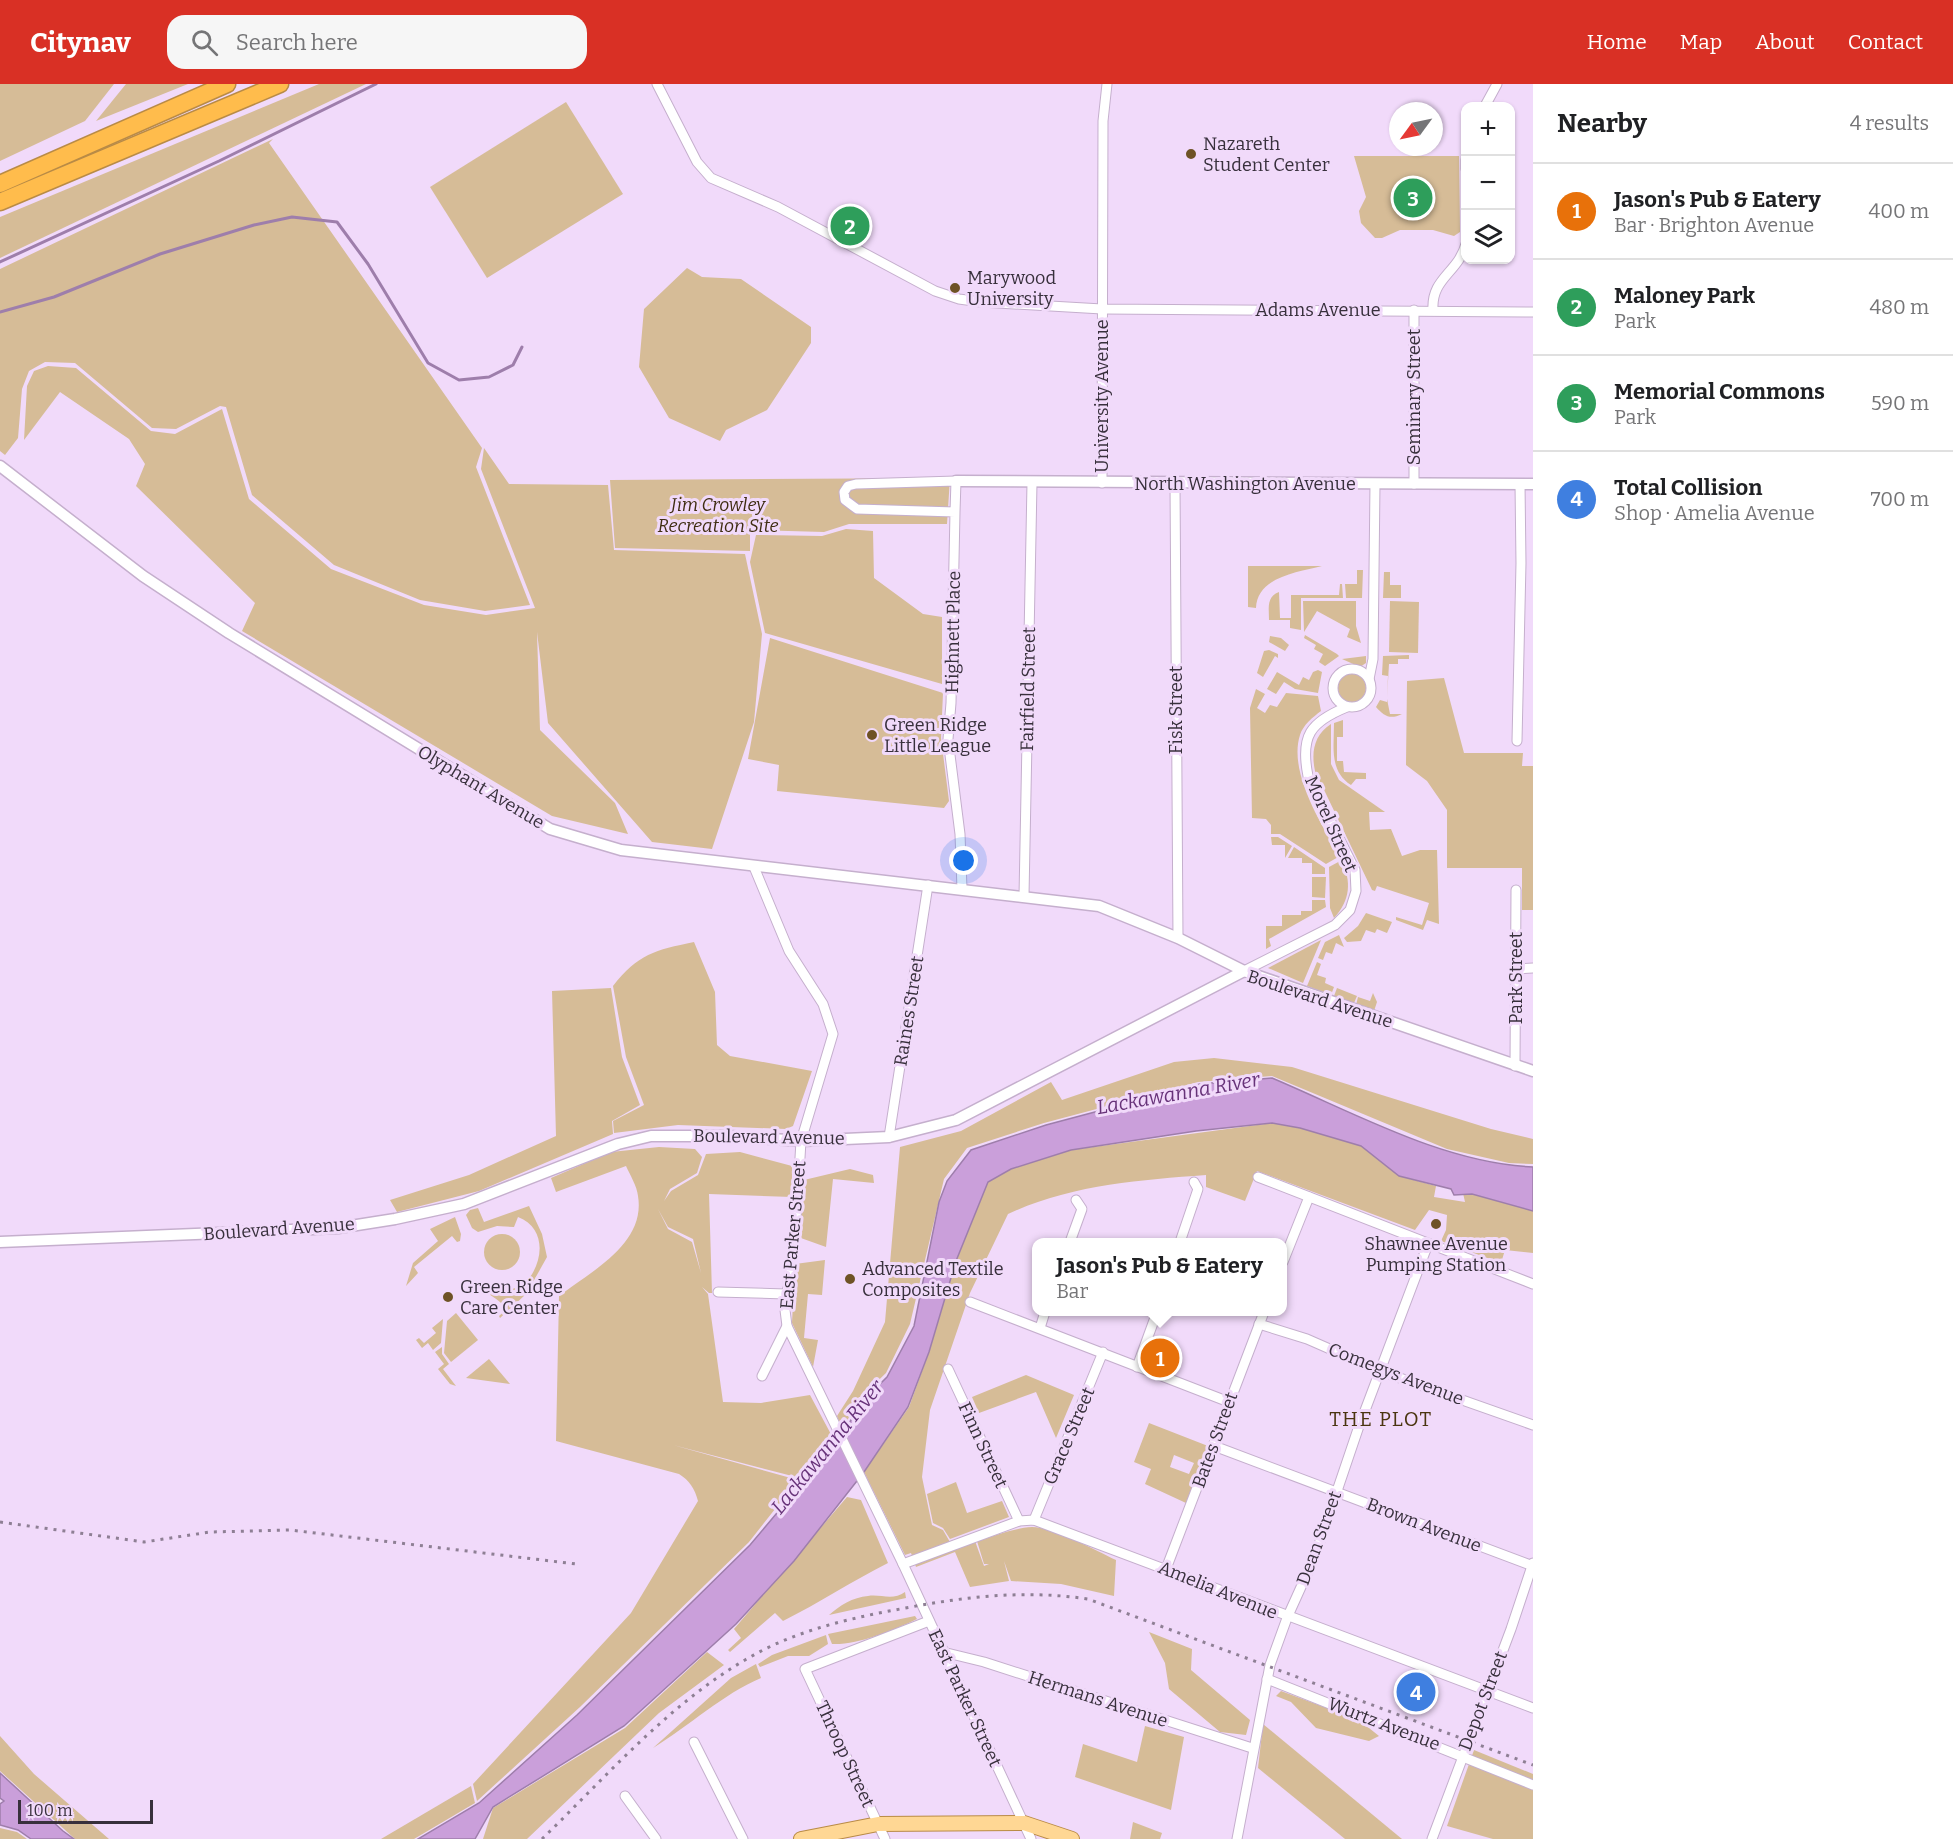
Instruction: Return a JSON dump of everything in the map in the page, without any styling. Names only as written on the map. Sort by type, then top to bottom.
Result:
[{"type":"highway","points":[[0,184],[226,84]]},
{"type":"highway","points":[[0,202],[280,84]]},
{"type":"main road","points":[[801,1839],[878,1824],[1024,1823],[1072,1839]]},
{"type":"street","name":"Adams Avenue","points":[[657,84],[697,162],[711,178],[778,207],[935,291],[959,299],[1102,309],[1533,312]]},
{"type":"street","name":"University Avenue","points":[[1102,483],[1103,121],[1107,84]]},
{"type":"street","points":[[1487,102],[1497,84]]},
{"type":"street","points":[[1433,310],[1433,294],[1439,282],[1461,258]]},
{"type":"street","name":"Seminary Street","points":[[1414,310],[1414,484]]},
{"type":"street","name":"Olyphant Avenue","points":[[0,466],[143,576],[229,633],[550,829],[621,850],[1099,906],[1178,938],[1244,971]]},
{"type":"street","points":[[956,481],[856,484],[848,486],[844,492],[845,500],[857,509],[956,512]]},
{"type":"street","name":"North Washington Avenue","points":[[956,481],[1533,484]]},
{"type":"street","name":"Highnett Place","points":[[956,481],[951,703],[948,739],[960,834],[962,889]]},
{"type":"street","name":"Fairfield Street","points":[[1024,896],[1032,483]]},
{"type":"street","name":"Fisk Street","points":[[1175,483],[1178,938]]},
{"type":"street","name":"Morel Street","points":[[1244,971],[1335,925],[1350,910],[1356,891],[1355,870],[1308,776],[1305,745],[1312,728],[1326,715],[1366,702],[1372,691],[1369,679],[1373,658],[1375,484]]},
{"type":"street","points":[[1517,741],[1521,563],[1520,484]]},
{"type":"street","points":[[1347,707],[1334,695],[1334,681],[1337,676],[1342,671],[1354,669],[1360,670],[1369,679]]},
{"type":"street","name":"East Parker Street","points":[[754,867],[789,951],[823,1004],[832,1034],[801,1141],[797,1208],[786,1294],[787,1326],[821,1401],[903,1564],[1031,1839]]},
{"type":"street","name":"Raines Street","points":[[889,1137],[928,885]]},
{"type":"street","name":"Park Street","points":[[1515,1066],[1516,890]]},
{"type":"street","points":[[1517,969],[1533,968]]},
{"type":"street","name":"Boulevard Avenue","points":[[0,1242],[338,1228],[464,1204],[618,1144],[651,1136],[729,1136],[801,1141],[889,1137],[956,1120],[1244,971],[1533,1071]]},
{"type":"street","points":[[1258,1177],[1533,1284]]},
{"type":"street","points":[[1181,1238],[1198,1189],[1194,1182]]},
{"type":"street","points":[[1287,1252],[1309,1197]]},
{"type":"street","points":[[1071,1238],[1082,1209],[1076,1200]]},
{"type":"street","name":"Dean Street","points":[[1237,1839],[1252,1748],[1267,1678],[1287,1618],[1315,1556],[1336,1492],[1428,1244]]},
{"type":"street","points":[[718,1292],[786,1294]]},
{"type":"street","points":[[970,1302],[1229,1402]]},
{"type":"street","points":[[1040,1328],[1044,1316]]},
{"type":"street","points":[[1137,1367],[1155,1316]]},
{"type":"street","name":"Bates Street","points":[[1166,1569],[1262,1316]]},
{"type":"street","name":"Comegys Avenue","points":[[1259,1324],[1307,1339],[1380,1371],[1533,1425]]},
{"type":"street","points":[[762,1376],[787,1326]]},
{"type":"street","name":"Grace Street","points":[[1034,1520],[1103,1352]]},
{"type":"street","name":"Finn Street","points":[[948,1369],[1018,1521]]},
{"type":"street","name":"Brown Avenue","points":[[1214,1446],[1533,1565]]},
{"type":"street","name":"Amelia Avenue","points":[[903,1564],[1018,1521],[1034,1520],[1166,1569],[1287,1618],[1533,1708]]},
{"type":"street","name":"Depot Street","points":[[1432,1839],[1533,1565]]},
{"type":"street","name":"Throop Street","points":[[885,1839],[805,1669],[929,1621]]},
{"type":"street","name":"Hermans Avenue","points":[[943,1652],[984,1662],[1252,1748]]},
{"type":"street","name":"Wurtz Avenue","points":[[1267,1678],[1533,1785]]},
{"type":"street","points":[[694,1742],[743,1839]]},
{"type":"street","points":[[625,1796],[656,1839]]},
{"type":"green space","points":[[0,84],[114,84],[85,121],[0,161]]},
{"type":"green space","points":[[126,84],[188,84],[96,121]]},
{"type":"green space","points":[[319,84],[366,84],[0,258],[0,217]]},
{"type":"green space","points":[[566,102],[623,194],[487,278],[430,187]]},
{"type":"green space","points":[[273,139],[269,143],[482,448],[476,467],[530,605],[485,611],[420,600],[334,565],[252,495],[226,407],[220,406],[176,429],[152,428],[75,363],[45,362],[29,371],[22,389],[18,438],[5,455],[0,451],[0,269]]},
{"type":"green space","points":[[1354,156],[1459,156],[1460,232],[1454,236],[1433,230],[1400,230],[1382,238],[1375,238],[1361,223],[1359,211],[1366,197]]},
{"type":"green space","points":[[687,268],[702,277],[741,279],[811,327],[811,343],[767,410],[726,430],[720,441],[669,418],[639,367],[644,309]]},
{"type":"green space","points":[[48,366],[76,368],[151,431],[175,434],[222,409],[249,499],[331,569],[424,605],[486,615],[535,608],[481,469],[484,448],[509,484],[608,485],[614,550],[745,554],[762,634],[754,722],[712,849],[652,842],[548,723],[537,632],[540,730],[615,803],[628,834],[552,816],[242,631],[255,603],[136,486],[145,464],[129,439],[60,392],[24,440],[27,386],[34,371]]},
{"type":"green space","name":"Jim Crowley Recreation Site","points":[[950,478],[947,524],[849,524],[824,532],[750,530],[750,551],[615,548],[610,480]]},
{"type":"green space","points":[[846,529],[873,531],[874,578],[923,614],[942,617],[942,684],[765,633],[750,562],[756,535],[822,536]]},
{"type":"green space","points":[[1248,566],[1322,566],[1291,574],[1271,583],[1263,589],[1256,608],[1248,607]]},
{"type":"green space","points":[[1357,570],[1363,570],[1362,598],[1346,598],[1345,584],[1357,584]]},
{"type":"green space","points":[[1384,572],[1390,572],[1390,585],[1401,585],[1401,598],[1383,598]]},
{"type":"green space","points":[[1340,584],[1342,584],[1343,598],[1301,598],[1301,630],[1290,628],[1290,620],[1269,620],[1270,600],[1275,594],[1279,592],[1280,618],[1291,618],[1291,595],[1339,595]]},
{"type":"green space","points":[[1303,601],[1356,601],[1356,626],[1361,643],[1347,637],[1350,629],[1317,611],[1304,632]]},
{"type":"green space","points":[[1390,601],[1419,602],[1418,653],[1389,652]]},
{"type":"green space","points":[[1305,635],[1339,656],[1325,666],[1319,662],[1323,654],[1314,649],[1316,645],[1304,638]]},
{"type":"green space","points":[[1270,636],[1281,638],[1289,645],[1285,651],[1269,642]]},
{"type":"green space","points":[[770,638],[943,693],[941,738],[949,801],[944,808],[777,791],[779,765],[748,759]]},
{"type":"green space","points":[[1269,650],[1278,654],[1278,658],[1275,656],[1263,677],[1257,673],[1264,651]]},
{"type":"green space","points":[[1409,655],[1409,659],[1398,659],[1398,664],[1389,664],[1387,698],[1388,676],[1382,675],[1383,656]]},
{"type":"green space","points":[[1366,656],[1366,663],[1360,667],[1342,659]]},
{"type":"green space","points":[[1318,670],[1322,672],[1318,693],[1295,689],[1284,682],[1276,694],[1267,689],[1277,672],[1299,685],[1303,677],[1309,680],[1313,672]]},
{"type":"green space","points":[[1352,674],[1362,678],[1366,688],[1362,698],[1352,702],[1342,698],[1338,688],[1342,678]]},
{"type":"green space","points":[[1444,678],[1464,753],[1523,753],[1522,766],[1533,766],[1533,910],[1522,910],[1522,868],[1447,868],[1447,810],[1427,781],[1406,765],[1407,681]]},
{"type":"green space","points":[[1256,689],[1265,694],[1257,708],[1265,713],[1270,705],[1277,707],[1286,693],[1318,696],[1321,711],[1303,728],[1298,750],[1299,765],[1309,798],[1324,830],[1340,856],[1326,864],[1280,834],[1271,834],[1271,825],[1266,819],[1252,818],[1250,708]]},
{"type":"green space","points":[[1387,699],[1390,714],[1402,714],[1394,717],[1387,716],[1376,707],[1380,700],[1387,702]]},
{"type":"green space","points":[[1343,720],[1343,737],[1337,737],[1337,761],[1343,761],[1344,772],[1366,773],[1366,779],[1356,779],[1351,785],[1339,773],[1334,758],[1334,723]]},
{"type":"green space","points":[[1331,724],[1331,764],[1339,780],[1385,812],[1369,812],[1370,830],[1391,829],[1402,856],[1420,850],[1437,850],[1439,924],[1427,920],[1423,930],[1396,920],[1396,917],[1422,925],[1429,903],[1377,886],[1375,891],[1372,890],[1315,771],[1313,757],[1315,744],[1325,728]]},
{"type":"green space","points":[[1271,837],[1278,837],[1292,846],[1285,858],[1285,845],[1272,845]]},
{"type":"green space","points":[[1294,847],[1325,868],[1325,874],[1312,874],[1312,863],[1302,863],[1302,858],[1288,858]]},
{"type":"green space","points":[[1342,860],[1348,890],[1344,904],[1334,918],[1330,908],[1329,867]]},
{"type":"green space","points":[[1312,877],[1326,877],[1325,898],[1312,897]]},
{"type":"green space","points":[[1312,900],[1325,900],[1326,907],[1269,939],[1271,946],[1266,949],[1266,926],[1282,926],[1282,915],[1301,915],[1301,911],[1312,911]]},
{"type":"green space","points":[[1366,913],[1392,922],[1387,933],[1377,929],[1375,933],[1366,930],[1361,941],[1347,942],[1344,938],[1358,926]]},
{"type":"green space","points":[[1339,935],[1344,947],[1336,943],[1332,954],[1326,952],[1323,960],[1318,958],[1325,942]]},
{"type":"green space","points":[[1321,940],[1303,983],[1268,968]]},
{"type":"green space","points":[[694,942],[715,992],[717,1045],[730,1056],[812,1071],[793,1126],[786,1129],[678,1125],[614,1133],[613,1121],[644,1105],[626,1057],[613,986],[631,967],[648,955]]},
{"type":"green space","points":[[1317,962],[1321,964],[1317,975],[1326,978],[1325,983],[1334,987],[1331,995],[1307,986]]},
{"type":"green space","points":[[611,988],[622,1057],[640,1105],[612,1121],[613,1134],[479,1191],[397,1212],[390,1200],[469,1175],[556,1136],[552,991]]},
{"type":"green space","points":[[1337,988],[1357,996],[1354,1003],[1334,996]]},
{"type":"green space","points":[[1373,993],[1377,1002],[1374,1011],[1356,1005],[1358,997],[1370,1001]]},
{"type":"green space","points":[[1214,1058],[1292,1067],[1491,1129],[1533,1139],[1533,1164],[1509,1163],[1447,1149],[1272,1076],[1198,1082],[1044,1123],[967,1148],[944,1179],[910,1324],[886,1373],[857,1401],[842,1431],[837,1416],[853,1391],[885,1322],[900,1147],[961,1131],[1051,1082],[1062,1100],[1174,1062]]},
{"type":"green space","points":[[1272,1123],[1300,1128],[1361,1146],[1399,1176],[1436,1186],[1434,1197],[1465,1202],[1463,1193],[1472,1194],[1533,1211],[1533,1253],[1505,1250],[1501,1263],[1441,1241],[1446,1230],[1447,1215],[1429,1210],[1415,1230],[1257,1171],[1245,1201],[1206,1187],[1206,1175],[1130,1182],[1080,1190],[1032,1204],[1008,1214],[970,1293],[930,1410],[922,1477],[932,1525],[943,1530],[954,1549],[975,1541],[984,1566],[989,1564],[984,1564],[977,1541],[1032,1527],[1062,1535],[1116,1560],[1114,1596],[1061,1584],[1011,1581],[1004,1561],[1009,1581],[970,1587],[955,1552],[916,1567],[911,1553],[905,1555],[864,1472],[909,1407],[929,1352],[956,1261],[988,1182],[1011,1169],[1071,1150]]},
{"type":"green space","points":[[659,1147],[695,1149],[702,1157],[697,1173],[670,1189],[664,1201],[671,1191],[698,1175],[706,1154],[740,1152],[792,1166],[792,1197],[709,1194],[712,1293],[702,1287],[708,1294],[723,1402],[761,1403],[810,1395],[833,1438],[800,1478],[673,1445],[798,1480],[749,1542],[580,1707],[477,1801],[473,1784],[631,1613],[698,1501],[691,1485],[679,1474],[556,1441],[559,1296],[600,1266],[625,1242],[638,1213],[638,1196],[626,1166],[556,1192],[551,1178],[611,1152]],"holes":[[[658,1209],[668,1227],[693,1239],[701,1273],[692,1242],[668,1229]]]},
{"type":"green space","points":[[850,1169],[873,1175],[874,1183],[833,1179],[826,1247],[798,1237],[804,1180]]},
{"type":"green space","points":[[529,1206],[542,1234],[547,1257],[528,1291],[523,1285],[535,1268],[540,1249],[535,1230],[518,1217],[514,1227],[497,1226],[478,1232],[472,1228],[466,1215],[470,1210],[478,1208],[484,1222]]},
{"type":"green space","points":[[455,1217],[461,1234],[460,1241],[457,1242],[452,1236],[414,1267],[418,1273],[406,1286],[413,1263],[438,1241],[430,1229]]},
{"type":"green space","points":[[502,1234],[515,1239],[520,1252],[515,1265],[502,1270],[489,1265],[484,1252],[489,1239]]},
{"type":"green space","points":[[825,1260],[822,1295],[808,1294],[804,1338],[818,1340],[813,1367],[792,1323],[795,1264]]},
{"type":"green space","points":[[483,1285],[500,1292],[519,1287],[525,1295],[500,1318],[499,1316],[507,1309],[481,1287]]},
{"type":"green space","points":[[456,1313],[478,1340],[451,1362],[444,1353],[447,1321]]},
{"type":"green space","points":[[443,1319],[441,1343],[433,1350],[428,1343],[422,1348],[416,1340],[419,1338],[424,1343],[436,1333],[432,1328]]},
{"type":"green space","points":[[442,1347],[442,1354],[449,1364],[443,1369],[456,1386],[450,1384],[438,1369],[444,1364],[435,1352]]},
{"type":"green space","points":[[489,1359],[510,1384],[466,1378]]},
{"type":"green space","points":[[1026,1375],[1074,1395],[1056,1438],[1036,1392],[979,1413],[972,1397]]},
{"type":"green space","points":[[1149,1423],[1208,1446],[1186,1503],[1145,1484],[1151,1469],[1134,1462]],"holes":[[[1174,1455],[1194,1463],[1189,1474],[1170,1467]]]},
{"type":"green space","points":[[956,1482],[967,1513],[1002,1501],[1009,1517],[950,1539],[943,1528],[933,1523],[927,1494]]},
{"type":"green space","points":[[847,1497],[861,1500],[888,1563],[783,1621],[775,1613],[730,1652],[728,1650],[741,1638],[734,1629]]},
{"type":"green space","points":[[905,1592],[906,1598],[829,1615],[842,1605],[857,1598],[896,1596]]},
{"type":"green space","points":[[915,1616],[917,1619],[897,1628],[853,1642],[832,1644],[828,1634]]},
{"type":"green space","points":[[1149,1632],[1192,1649],[1191,1670],[1250,1720],[1246,1735],[1220,1732],[1169,1689],[1165,1663]]},
{"type":"green space","points":[[826,1635],[828,1644],[809,1656],[788,1656],[760,1667],[758,1664],[772,1655]]},
{"type":"green space","points":[[707,1652],[724,1665],[659,1713],[527,1839],[483,1839],[493,1808],[625,1728]]},
{"type":"green space","points":[[756,1664],[761,1678],[720,1701],[653,1748],[731,1678]]},
{"type":"green space","points":[[1281,1691],[1359,1720],[1379,1736],[1369,1741],[1316,1728],[1291,1702],[1276,1696]]},
{"type":"green space","points":[[1263,1724],[1402,1839],[1345,1839],[1258,1768]]},
{"type":"green space","points":[[1145,1726],[1184,1737],[1171,1810],[1075,1777],[1083,1744],[1137,1762]]},
{"type":"green space","points":[[0,1736],[34,1774],[109,1839],[75,1839],[0,1771]]},
{"type":"green space","points":[[1474,1750],[1533,1774],[1533,1839],[1493,1839],[1447,1826]]},
{"type":"green space","points":[[471,1786],[475,1803],[414,1839],[381,1839]]},
{"type":"green space","points":[[1133,1822],[1162,1833],[1160,1839],[1130,1839]]},
{"type":"green space","points":[[0,1828],[17,1832],[27,1839],[0,1839]]},
{"type":"water","name":"Lackawanna River","points":[[1272,1078],[1433,1146],[1499,1163],[1533,1167],[1533,1211],[1472,1194],[1454,1195],[1451,1189],[1399,1176],[1361,1146],[1300,1128],[1272,1123],[1196,1131],[1071,1150],[1011,1169],[988,1182],[956,1261],[929,1352],[908,1407],[864,1472],[794,1561],[736,1624],[624,1726],[493,1807],[475,1839],[418,1839],[479,1803],[577,1715],[750,1545],[840,1438],[862,1402],[887,1377],[914,1326],[939,1202],[947,1181],[971,1150],[1046,1125],[1200,1084]]},
{"type":"water","points":[[0,1773],[74,1839],[31,1839],[18,1830],[0,1825],[0,1804],[4,1801],[0,1798]]},
{"type":"waterway","points":[[0,262],[219,161],[376,84]]},
{"type":"waterway","points":[[0,312],[54,297],[160,254],[254,225],[292,217],[337,222],[368,264],[428,363],[459,380],[489,377],[513,365],[522,347]]},
{"type":"railway","points":[[0,1522],[144,1542],[210,1532],[290,1530],[576,1564]]},
{"type":"railway","points":[[542,1839],[675,1710],[735,1666],[767,1648],[784,1640],[856,1618],[977,1597],[1043,1595],[1088,1599],[1533,1765]]},
{"type":"place","name":"Nazareth Student Center","points":[[1191,154]]},
{"type":"place","name":"Memorial Commons","points":[[1413,198]]},
{"type":"place","name":"Maloney Park","points":[[850,226]]},
{"type":"place","name":"Marywood University","points":[[955,288]]},
{"type":"place","name":"Green Ridge Little League","points":[[872,735]]},
{"type":"place","name":"Shawnee Avenue Pumping Station","points":[[1436,1224]]},
{"type":"place","name":"Advanced Textile Composites","points":[[850,1279]]},
{"type":"place","name":"Green Ridge Care Center","points":[[448,1297]]},
{"type":"place","name":"Jason's Pub & Eatery","points":[[1160,1358]]},
{"type":"place","name":"Total Collision","points":[[1416,1692]]},
{"type":"district","name":"THE PLOT","points":[[1381,1419]]}]
